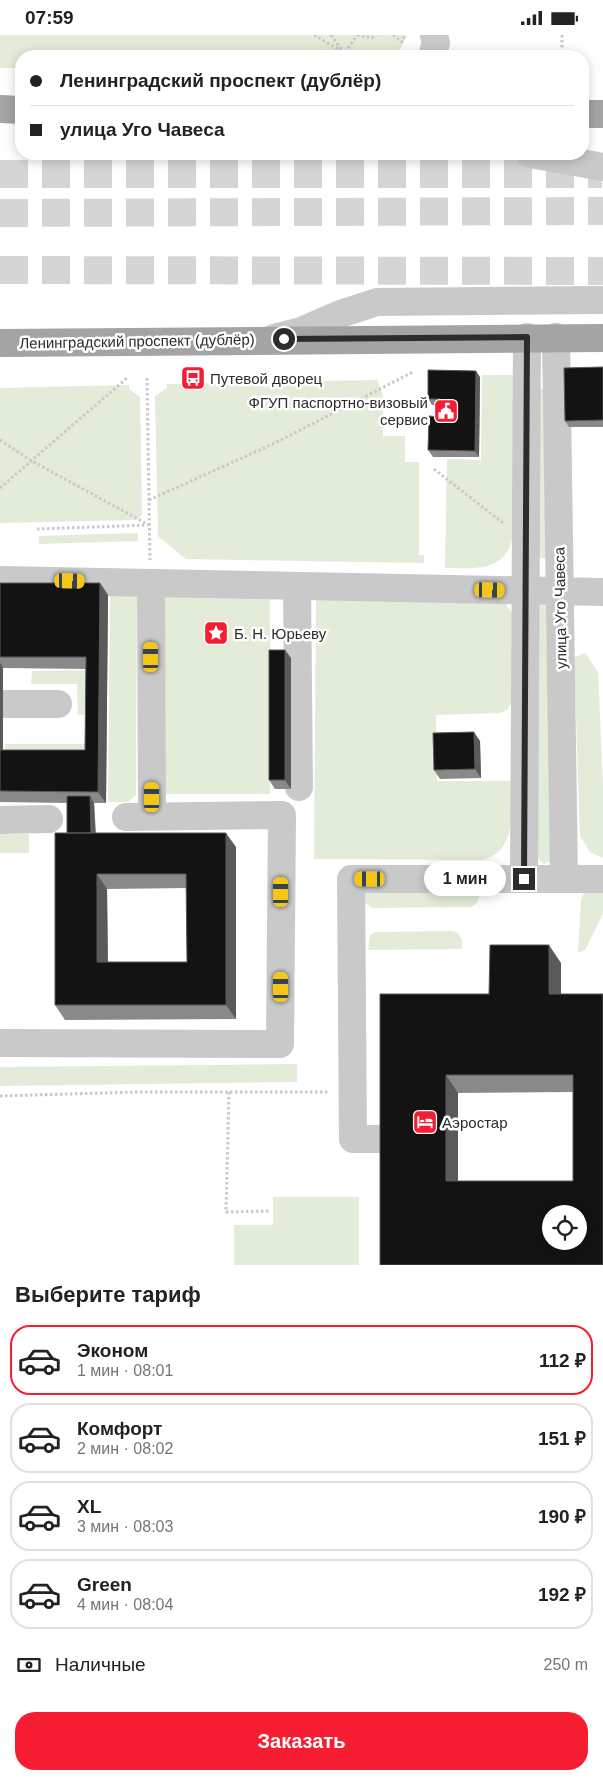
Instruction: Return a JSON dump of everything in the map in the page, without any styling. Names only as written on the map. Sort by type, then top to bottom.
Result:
[{"type":"main road","points":[[0,109],[15,109]]},
{"type":"main road","name":"Ленинградский проспект (дублёр)","points":[[0,343],[597,336]]},
{"type":"street","points":[[434,35],[436,43],[434,50]]},
{"type":"street","points":[[564,160],[603,167]]},
{"type":"street","points":[[265,340],[302,331],[340,313],[378,302],[603,300]]},
{"type":"street","points":[[524,879],[527,337]]},
{"type":"street","name":"улица Уго Чавеса","points":[[556,337],[564,879]]},
{"type":"street","points":[[0,580],[603,593]]},
{"type":"street","points":[[0,1043],[280,1044],[282,815],[139,817],[151,583]]},
{"type":"street","points":[[297,586],[299,787]]},
{"type":"street","points":[[3,704],[58,704]]},
{"type":"street","points":[[0,820],[49,819]]},
{"type":"street","points":[[392,1139],[353,1139],[351,879],[603,879]]},
{"type":"path","points":[[314,35],[336,50]]},
{"type":"path","points":[[331,35],[339,50]]},
{"type":"path","points":[[346,50],[357,35],[372,38],[376,35]]},
{"type":"path","points":[[392,35],[402,42],[405,35]]},
{"type":"path","points":[[562,35],[562,50]]},
{"type":"path","points":[[149,500],[273,444],[414,371]]},
{"type":"path","points":[[0,488],[30,460],[127,378]]},
{"type":"path","points":[[147,378],[151,583]]},
{"type":"path","points":[[0,440],[30,460],[149,525]]},
{"type":"path","points":[[434,469],[510,528]]},
{"type":"path","points":[[37,529],[149,525]]},
{"type":"path","points":[[0,1097],[138,1092],[353,1092]]},
{"type":"path","points":[[229,1092],[226,1212],[270,1211]]},
{"type":"green space","points":[[0,35],[407,35],[400,50],[15,50],[15,68],[0,68]]},
{"type":"green space","points":[[482,375],[516,375],[513,535],[504,556],[488,566],[478,568],[445,568],[447,459],[481,460]]},
{"type":"green space","points":[[377,380],[383,395],[383,436],[405,436],[405,462],[419,462],[419,555],[424,555],[424,563],[186,559],[158,536],[155,396],[167,388],[167,384]]},
{"type":"green space","points":[[129,385],[129,389],[140,397],[142,514],[137,520],[0,523],[0,388]]},
{"type":"green space","points":[[536,389],[549,389],[550,558],[536,558]]},
{"type":"green space","points":[[138,533],[138,541],[39,544],[39,536]]},
{"type":"green space","points":[[162,593],[270,593],[270,794],[161,794]]},
{"type":"green space","points":[[110,594],[137,594],[136,795],[128,802],[108,802]]},
{"type":"green space","points":[[536,596],[549,596],[551,861],[544,864],[537,857]]},
{"type":"green space","points":[[316,599],[495,601],[506,604],[512,614],[511,703],[508,709],[500,713],[436,715],[437,781],[511,781],[510,827],[502,847],[494,855],[483,860],[314,859]]},
{"type":"green space","points":[[585,653],[598,672],[603,784],[603,858],[590,852],[580,836],[574,657]]},
{"type":"green space","points":[[91,670],[91,714],[78,715],[77,684],[31,684],[32,671]]},
{"type":"green space","points":[[5,744],[90,744],[90,759],[5,759]]},
{"type":"green space","points":[[0,834],[29,834],[29,853],[0,853]]},
{"type":"green space","points":[[364,891],[477,891],[479,898],[471,907],[372,908],[363,901]]},
{"type":"green space","points":[[603,891],[603,914],[585,950],[578,953],[581,899],[585,892]]},
{"type":"green space","points":[[452,931],[458,933],[462,940],[462,949],[368,950],[370,935],[376,932]]},
{"type":"green space","points":[[297,1064],[297,1082],[0,1086],[0,1067]]},
{"type":"green space","points":[[273,1197],[359,1197],[359,1265],[234,1265],[234,1225],[273,1225]]},
{"type":"building","points":[[603,367],[603,420],[565,421],[564,368]]},
{"type":"building","points":[[428,370],[476,371],[475,451],[428,450],[429,416],[439,417],[440,399],[428,399]]},
{"type":"building","points":[[0,583],[100,583],[98,792],[0,791],[0,750],[85,750],[86,657],[0,657]]},
{"type":"building","points":[[269,650],[285,650],[285,780],[269,780]]},
{"type":"building","points":[[474,732],[475,769],[434,770],[433,733]]},
{"type":"building","points":[[67,796],[90,796],[91,833],[67,833]]},
{"type":"building","points":[[55,833],[226,833],[226,1005],[55,1005]],"holes":[[[97,874],[186,874],[187,962],[97,962]]]},
{"type":"building","name":"Аэростар","points":[[490,945],[549,945],[549,994],[603,994],[603,1265],[380,1265],[380,994],[489,994]],"holes":[[[446,1075],[573,1075],[573,1181],[446,1181]]]},
{"type":"tunnel","points":[[0,174],[602,174]]},
{"type":"tunnel","points":[[0,213],[603,211]]},
{"type":"tunnel","points":[[0,270],[603,271]]},
{"type":"place","name":"Путевой дворец","points":[[193,378]]},
{"type":"place","name":"ФГУП паспортно-визовый сервис","points":[[446,411]]},
{"type":"place","name":"Б. Н. Юрьеву","points":[[216,633]]},
{"type":"place","name":"Аэростар","points":[[425,1122]]},
{"type":"route","points":[[284,339],[527,337],[526,591],[523,705],[524,879]]}]
